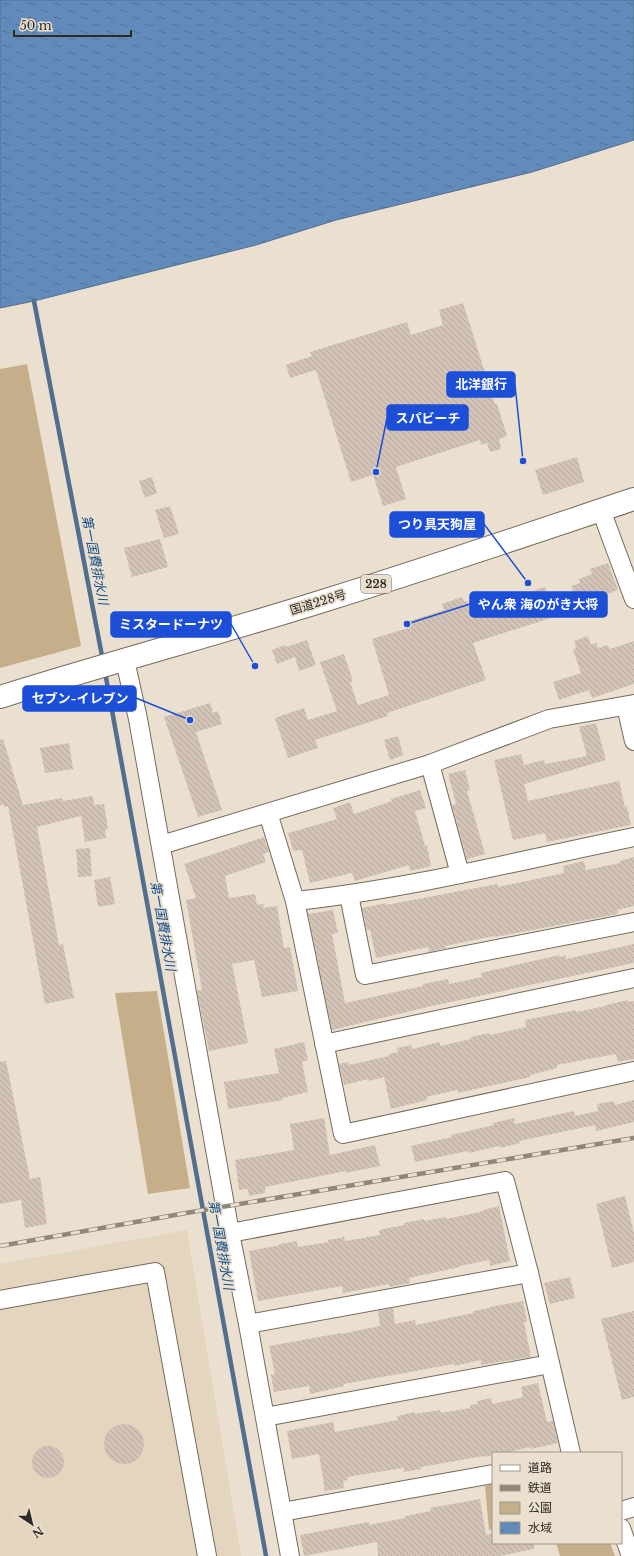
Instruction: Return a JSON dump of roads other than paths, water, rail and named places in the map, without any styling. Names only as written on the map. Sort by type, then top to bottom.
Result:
[{"type":"highway","name":"国道228号","points":[[0,697],[83,671],[326,600],[634,499]]},
{"type":"street","points":[[601,510],[634,600]]},
{"type":"street","points":[[120,661],[138,719],[230,1234],[248,1324],[290,1556]]},
{"type":"street","points":[[161,845],[430,764],[549,719],[630,705],[634,741]]},
{"type":"street","points":[[430,764],[460,874]]},
{"type":"street","points":[[268,813],[295,901],[343,1134],[634,1071]]},
{"type":"street","points":[[295,901],[349,895],[460,874],[634,837]]},
{"type":"street","points":[[349,895],[365,975],[634,922]]},
{"type":"street","points":[[324,1044],[634,978]]},
{"type":"street","points":[[230,1234],[505,1181],[529,1273],[571,1452]]},
{"type":"street","points":[[0,1300],[155,1272],[207,1556]]},
{"type":"street","points":[[248,1324],[529,1273]]},
{"type":"street","points":[[265,1417],[550,1364]]},
{"type":"street","points":[[282,1512],[492,1474]]},
{"type":"street","points":[[622,1511],[634,1506]]},
{"type":"street","points":[[622,1531],[631,1556]]},
{"type":"water","points":[[0,0],[634,0],[634,140],[532,172],[336,220],[256,245],[34,301],[0,308]]},
{"type":"waterway","name":"第一国費排水川","points":[[34,301],[103,661]]},
{"type":"waterway","name":"第一国費排水川","points":[[105,672],[266,1556]]},
{"type":"railway","points":[[0,1246],[192,1212],[634,1138]]},
{"type":"place","name":"北洋銀行","points":[[523,461]]},
{"type":"place","name":"スパビーチ","points":[[376,472]]},
{"type":"place","name":"つり具天狗屋","points":[[528,583]]},
{"type":"place","name":"やん衆 海のがき大将","points":[[407,624]]},
{"type":"place","name":"ミスタードーナツ","points":[[255,666]]},
{"type":"place","name":"セブン-イレブン","points":[[190,720]]}]
